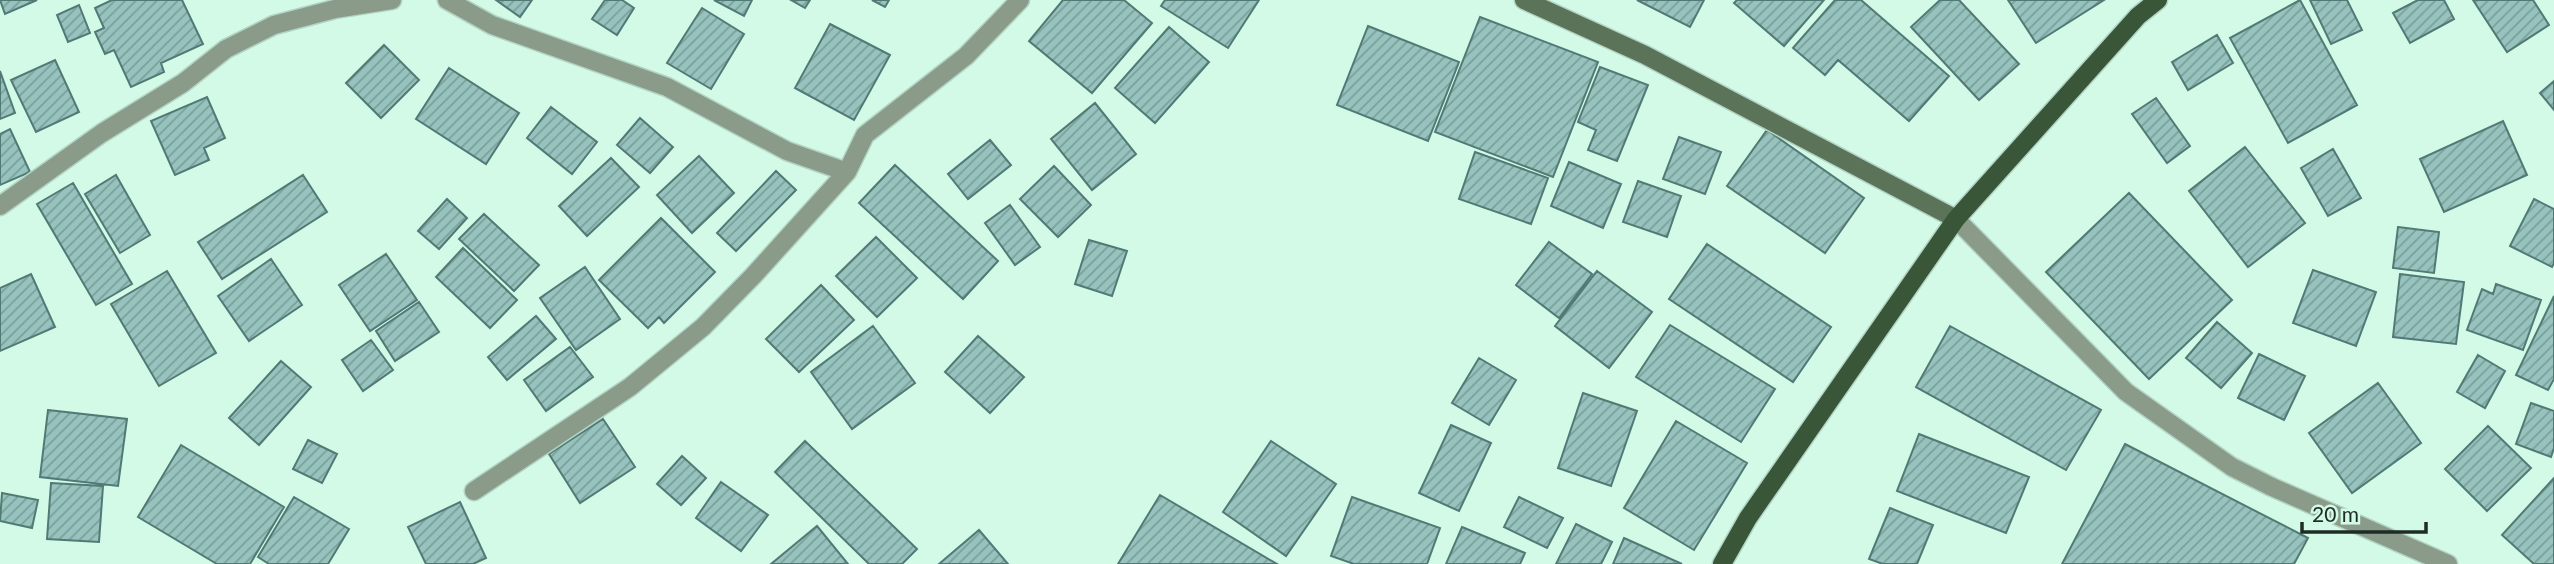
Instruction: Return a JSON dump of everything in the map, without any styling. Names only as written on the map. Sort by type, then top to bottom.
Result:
[{"type":"main road","points":[[1722,564],[1748,518],[1956,219],[2138,16],[2158,0]]},
{"type":"street","points":[[0,206],[102,133],[183,83],[226,49],[274,25],[335,9],[392,0]]},
{"type":"street","points":[[447,0],[492,25],[667,87],[787,151],[846,172]]},
{"type":"street","points":[[474,491],[630,387],[703,327],[753,276],[846,172],[865,135],[966,56],[1020,0]]},
{"type":"street","points":[[1524,0],[1645,55],[1956,219],[2126,392],[2232,467],[2448,564]]},
{"type":"building","points":[[0,0],[37,0],[5,14]]},
{"type":"building","points":[[112,0],[182,0],[203,44],[161,63],[164,72],[131,87],[114,50],[105,54],[95,32],[104,28],[95,8]]},
{"type":"building","points":[[496,0],[532,0],[520,17]]},
{"type":"building","points":[[605,0],[622,0],[634,8],[617,35],[592,19]]},
{"type":"building","points":[[714,0],[752,0],[744,16]]},
{"type":"building","points":[[791,0],[810,0],[805,8]]},
{"type":"building","points":[[872,0],[889,0],[885,7]]},
{"type":"building","points":[[1063,0],[1124,0],[1152,23],[1092,93],[1029,41]]},
{"type":"building","points":[[1165,0],[1259,0],[1228,48],[1161,6]]},
{"type":"building","points":[[1637,0],[1704,0],[1690,27]]},
{"type":"building","points":[[1737,0],[1824,0],[1784,46],[1734,3]]},
{"type":"building","points":[[1835,0],[1861,0],[1949,76],[1909,121],[1838,60],[1825,75],[1793,48]]},
{"type":"building","points":[[1940,0],[1959,0],[2019,64],[1979,100],[1911,27]]},
{"type":"building","points":[[2008,0],[2104,0],[2036,43]]},
{"type":"building","points":[[2300,0],[2357,105],[2288,143],[2230,38]]},
{"type":"building","points":[[2310,0],[2347,0],[2362,30],[2331,44]]},
{"type":"building","points":[[2418,0],[2444,0],[2454,19],[2410,43],[2393,13]]},
{"type":"building","points":[[2473,0],[2533,0],[2549,25],[2507,52]]},
{"type":"building","points":[[79,5],[90,33],[68,42],[57,15]]},
{"type":"building","points":[[702,8],[744,34],[711,89],[667,63]]},
{"type":"building","points":[[1480,17],[1598,62],[1553,177],[1435,132]]},
{"type":"building","points":[[830,24],[890,55],[854,120],[795,88]]},
{"type":"building","points":[[1368,26],[1459,62],[1428,141],[1337,105]]},
{"type":"building","points":[[1169,27],[1209,62],[1155,123],[1115,88]]},
{"type":"building","points":[[2217,35],[2233,63],[2188,90],[2172,62]]},
{"type":"building","points":[[384,45],[419,80],[381,118],[346,83]]},
{"type":"building","points":[[55,60],[79,112],[36,132],[11,80]]},
{"type":"building","points":[[1600,67],[1648,85],[1617,161],[1588,150],[1596,130],[1578,122]]},
{"type":"building","points":[[449,68],[519,113],[486,164],[416,119]]},
{"type":"building","points":[[0,71],[15,113],[0,119]]},
{"type":"building","points":[[2554,81],[2554,110],[2540,93]]},
{"type":"building","points":[[207,97],[225,138],[204,148],[209,160],[175,175],[151,121]]},
{"type":"building","points":[[2156,98],[2190,146],[2167,163],[2132,114]]},
{"type":"building","points":[[1095,103],[1136,154],[1092,190],[1051,139]]},
{"type":"building","points":[[551,107],[597,142],[572,174],[527,138]]},
{"type":"building","points":[[640,118],[673,147],[650,173],[617,145]]},
{"type":"building","points":[[2503,121],[2527,175],[2444,212],[2420,159]]},
{"type":"building","points":[[10,129],[30,172],[0,185],[0,134]]},
{"type":"building","points":[[1767,130],[1864,198],[1825,253],[1727,186]]},
{"type":"building","points":[[1679,137],[1721,152],[1705,194],[1663,179]]},
{"type":"building","points":[[990,140],[1011,165],[968,199],[948,174]]},
{"type":"building","points":[[2245,147],[2305,223],[2248,267],[2189,191]]},
{"type":"building","points":[[2333,149],[2361,198],[2328,216],[2301,168]]},
{"type":"building","points":[[1475,152],[1548,178],[1531,224],[1459,199]]},
{"type":"building","points":[[699,156],[734,193],[692,233],[657,195]]},
{"type":"building","points":[[611,158],[639,187],[587,236],[559,206]]},
{"type":"building","points":[[1569,162],[1621,184],[1603,228],[1551,206]]},
{"type":"building","points":[[895,165],[998,261],[963,299],[859,203]]},
{"type":"building","points":[[1054,166],[1091,205],[1058,237],[1020,199]]},
{"type":"building","points":[[776,171],[796,190],[736,251],[717,233]]},
{"type":"building","points":[[116,175],[150,235],[120,253],[85,194]]},
{"type":"building","points":[[303,175],[327,212],[222,279],[198,242]]},
{"type":"building","points":[[1638,181],[1681,196],[1667,237],[1623,222]]},
{"type":"building","points":[[73,183],[132,284],[96,305],[37,204]]},
{"type":"building","points":[[2129,193],[2232,300],[2149,379],[2046,272]]},
{"type":"building","points":[[447,199],[467,218],[439,249],[418,231]]},
{"type":"building","points":[[2534,199],[2554,209],[2552,267],[2510,246]]},
{"type":"building","points":[[1010,205],[1040,247],[1015,265],[985,223]]},
{"type":"building","points":[[484,214],[539,265],[514,291],[459,239]]},
{"type":"building","points":[[661,218],[715,272],[664,323],[659,317],[648,328],[599,280]]},
{"type":"building","points":[[2398,227],[2439,232],[2434,273],[2393,268]]},
{"type":"building","points":[[876,237],[917,278],[877,317],[836,276]]},
{"type":"building","points":[[1089,240],[1127,251],[1112,296],[1075,284]]},
{"type":"building","points":[[1549,242],[1592,274],[1559,318],[1516,285]]},
{"type":"building","points":[[1707,244],[1831,327],[1793,382],[1669,299]]},
{"type":"building","points":[[463,248],[517,300],[490,328],[436,277]]},
{"type":"building","points":[[386,254],[417,300],[370,331],[339,285]]},
{"type":"building","points":[[271,259],[302,305],[249,341],[218,296]]},
{"type":"building","points":[[585,267],[620,319],[576,350],[540,298]]},
{"type":"building","points":[[2313,270],[2376,292],[2356,346],[2293,323]]},
{"type":"building","points":[[167,271],[216,353],[159,386],[111,304]]},
{"type":"building","points":[[1597,271],[1652,312],[1609,368],[1555,326]]},
{"type":"building","points":[[31,274],[55,327],[0,351],[0,288]]},
{"type":"building","points":[[2400,274],[2464,282],[2456,344],[2393,337]]},
{"type":"building","points":[[2496,284],[2541,300],[2523,350],[2467,330],[2482,289],[2493,294]]},
{"type":"building","points":[[821,285],[854,320],[799,372],[766,339]]},
{"type":"building","points":[[2554,296],[2554,379],[2548,390],[2516,375]]},
{"type":"building","points":[[419,302],[439,332],[395,361],[376,331]]},
{"type":"building","points":[[536,316],[556,339],[507,380],[488,357]]},
{"type":"building","points":[[2217,322],[2252,353],[2221,388],[2186,358]]},
{"type":"building","points":[[1670,325],[1775,389],[1741,442],[1636,377]]},
{"type":"building","points":[[873,326],[915,383],[852,429],[811,372]]},
{"type":"building","points":[[1950,326],[2101,410],[2066,470],[1916,387]]},
{"type":"building","points":[[978,336],[1024,377],[990,413],[945,372]]},
{"type":"building","points":[[371,340],[393,370],[363,391],[342,360]]},
{"type":"building","points":[[570,347],[593,377],[546,411],[524,380]]},
{"type":"building","points":[[2259,354],[2305,376],[2284,420],[2238,398]]},
{"type":"building","points":[[2478,355],[2505,371],[2485,408],[2457,392]]},
{"type":"building","points":[[1479,358],[1516,380],[1489,425],[1452,403]]},
{"type":"building","points":[[281,361],[311,387],[259,445],[229,418]]},
{"type":"building","points":[[2378,383],[2421,443],[2352,493],[2309,433]]},
{"type":"building","points":[[1583,393],[1637,411],[1611,486],[1558,468]]},
{"type":"building","points":[[2531,403],[2554,411],[2554,448],[2551,457],[2516,444]]},
{"type":"building","points":[[48,410],[127,419],[118,486],[40,477]]},
{"type":"building","points":[[603,419],[635,467],[580,503],[549,454]]},
{"type":"building","points":[[1676,421],[1747,463],[1694,550],[1624,508]]},
{"type":"building","points":[[1451,425],[1491,443],[1459,511],[1419,493]]},
{"type":"building","points":[[2488,426],[2531,468],[2487,511],[2445,469]]},
{"type":"building","points":[[1919,434],[2029,477],[2006,533],[1897,491]]},
{"type":"building","points":[[308,440],[337,454],[322,483],[293,469]]},
{"type":"building","points":[[805,441],[917,549],[902,564],[869,564],[775,472]]},
{"type":"building","points":[[1271,441],[1336,484],[1286,556],[1223,512]]},
{"type":"building","points":[[2125,444],[2308,538],[2294,564],[2062,564]]},
{"type":"building","points":[[181,445],[284,507],[250,564],[217,564],[138,517]]},
{"type":"building","points":[[682,456],[706,478],[681,505],[657,484]]},
{"type":"building","points":[[2554,478],[2554,564],[2534,564],[2502,535]]},
{"type":"building","points":[[721,482],[768,515],[741,551],[696,518]]},
{"type":"building","points":[[51,483],[103,486],[99,542],[47,539]]},
{"type":"building","points":[[2,493],[38,500],[32,528],[0,521]]},
{"type":"building","points":[[1160,495],[1277,564],[1118,564]]},
{"type":"building","points":[[294,497],[349,529],[328,564],[269,564],[258,557]]},
{"type":"building","points":[[1352,497],[1440,528],[1427,564],[1354,564],[1331,556]]},
{"type":"building","points":[[1519,497],[1563,518],[1547,548],[1504,527]]},
{"type":"building","points":[[460,502],[486,558],[473,564],[426,564],[408,527]]},
{"type":"building","points":[[1890,508],[1933,525],[1917,564],[1883,564],[1869,559]]},
{"type":"building","points":[[1576,524],[1612,542],[1601,564],[1556,564]]},
{"type":"building","points":[[817,526],[848,564],[771,564]]},
{"type":"building","points":[[1462,527],[1525,553],[1520,564],[1446,564]]},
{"type":"building","points":[[979,530],[1008,564],[939,564]]},
{"type":"building","points":[[1624,538],[1682,564],[1613,564]]}]
